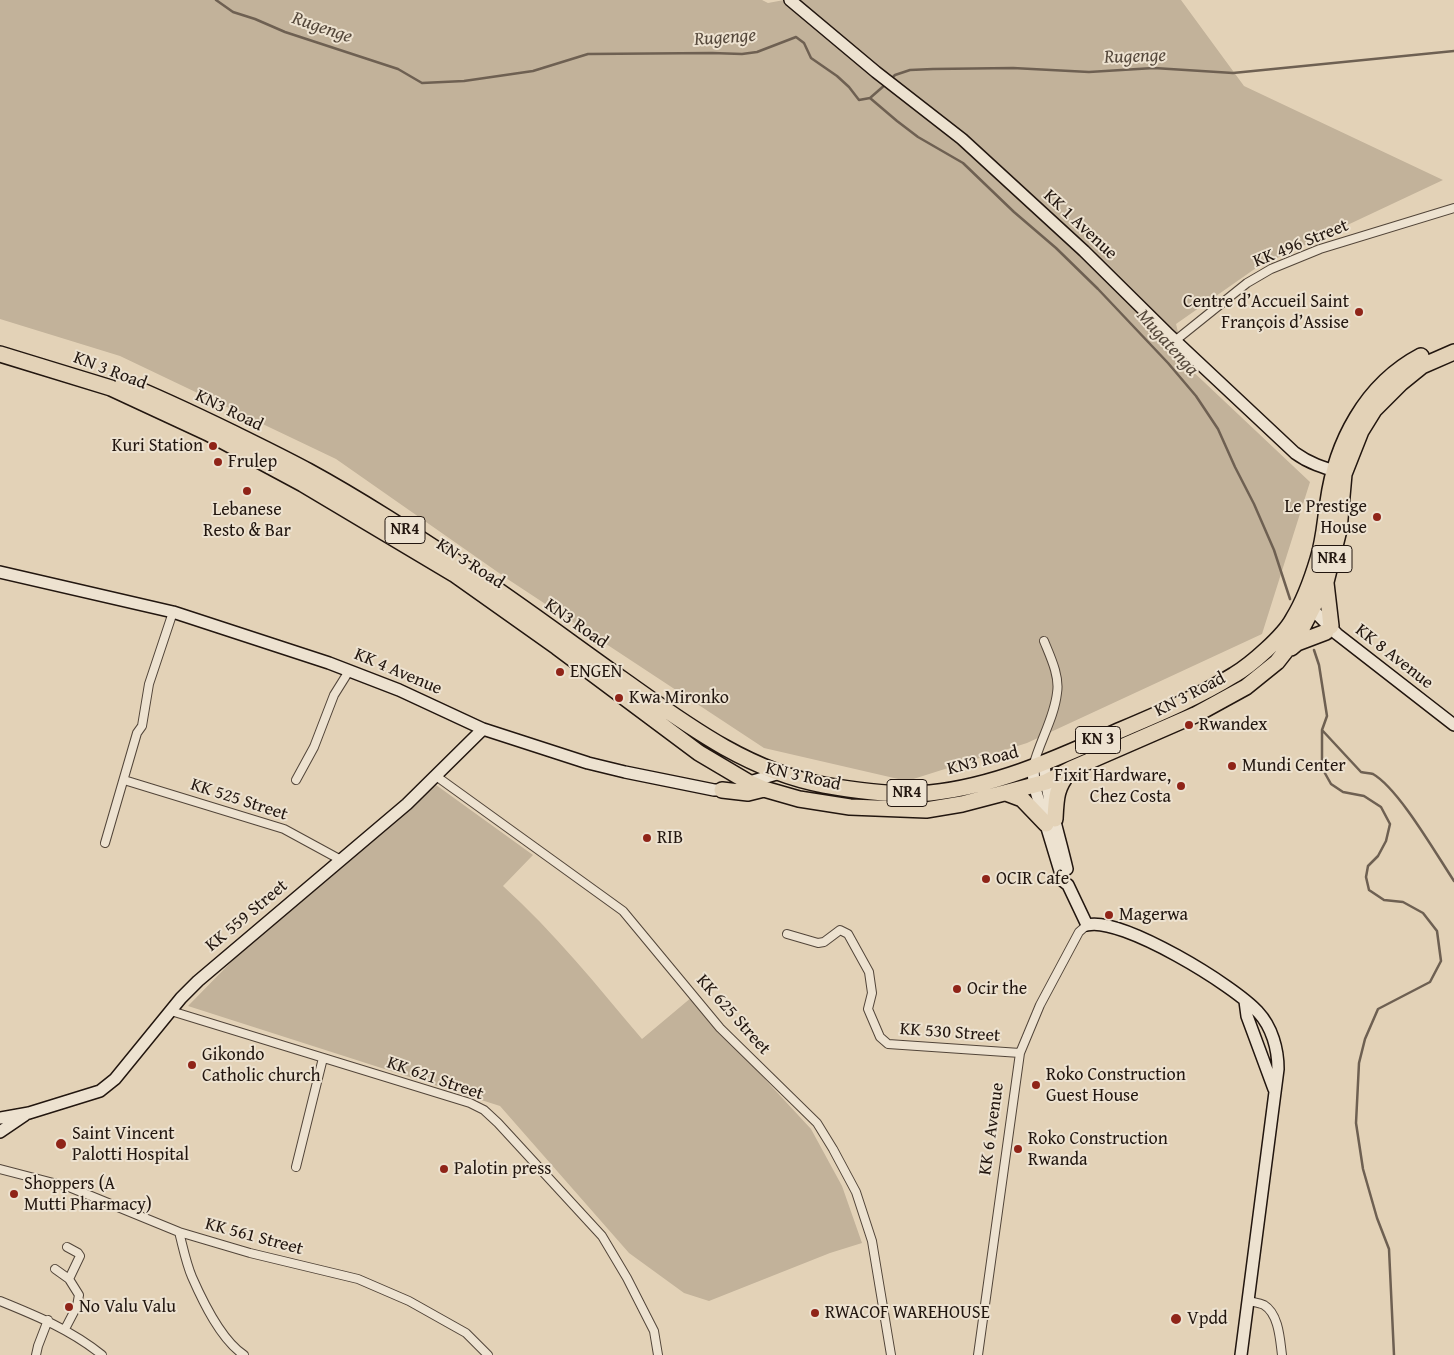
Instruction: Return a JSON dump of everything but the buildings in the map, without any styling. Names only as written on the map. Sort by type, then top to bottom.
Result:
[{"type":"highway","name":"KN 3 Road","points":[[1152,716],[1196,696],[1237,674],[1303,613],[1326,582],[1339,530],[1339,472],[1342,445],[1355,420],[1368,400],[1383,384],[1416,359],[1454,343]]},
{"type":"highway","name":"KN3 Road","points":[[0,344],[127,385],[210,428],[307,471],[470,571],[665,710],[708,738],[751,762],[780,773],[820,785],[862,791],[900,794],[926,793],[962,788],[1005,778],[1152,716]]},
{"type":"highway","name":"KN 3 Road","points":[[0,354],[111,388],[210,428],[454,574],[557,647],[699,753],[748,782],[764,789],[807,800],[850,806],[909,810],[935,809],[1040,784],[1195,715],[1246,688],[1285,654],[1303,613],[1320,555],[1339,472],[1374,410],[1401,383],[1422,366],[1454,352]]},
{"type":"highway","points":[[1285,654],[1297,643],[1331,631],[1326,582]]},
{"type":"highway","points":[[1006,793],[1022,799],[1051,821],[1060,783],[1071,769]]},
{"type":"highway","points":[[730,772],[732,780],[726,790],[748,793],[764,789]]},
{"type":"main road","name":"KK 1 Avenue","points":[[790,0],[876,72],[962,139],[1084,251],[1295,453],[1306,461],[1339,472]]},
{"type":"main road","name":"KK 4 Avenue","points":[[0,572],[173,612],[329,663],[399,690],[483,729],[588,763],[625,772],[726,790]]},
{"type":"main road","name":"KK 8 Avenue","points":[[1303,613],[1331,631],[1454,725]]},
{"type":"main road","name":"KK 559 Street","points":[[0,1118],[29,1113],[100,1091],[115,1079],[198,981],[407,804],[483,729]]},
{"type":"main road","points":[[1038,765],[1040,784],[1051,821],[1063,881],[1068,885],[1087,925],[1104,924],[1151,941],[1204,971],[1259,1012],[1273,1037],[1278,1052],[1276,1093],[1241,1355]]},
{"type":"main road","points":[[726,790],[780,773]]},
{"type":"main road","points":[[1245,1001],[1247,1016],[1276,1093]]},
{"type":"main road","name":"KK 559 Street","points":[[0,1132],[29,1113]]},
{"type":"street","name":"KK 496 Street","points":[[1176,340],[1247,283],[1272,269],[1320,249],[1442,210],[1454,208]]},
{"type":"street","points":[[105,843],[137,733],[142,726],[150,684],[173,612]]},
{"type":"street","points":[[1038,765],[1058,692],[1055,671],[1044,640]]},
{"type":"street","points":[[296,780],[314,747],[334,695],[349,671]]},
{"type":"street","points":[[1038,765],[1036,754],[1044,739]]},
{"type":"street","name":"KK 625 Street","points":[[436,776],[623,911],[720,1028],[817,1124],[856,1192],[872,1241],[891,1355]]},
{"type":"street","name":"KK 525 Street","points":[[124,780],[284,829],[341,860]]},
{"type":"street","name":"KK 6 Avenue","points":[[978,1355],[1020,1053],[1040,1004],[1080,932],[1087,925]]},
{"type":"street","name":"KK 530 Street","points":[[787,934],[818,943],[824,942],[840,930],[848,934],[869,972],[872,993],[868,1009],[880,1038],[888,1044],[1020,1053]]},
{"type":"street","name":"KK 621 Street","points":[[171,1012],[470,1104],[484,1110],[602,1236],[627,1278],[654,1331],[658,1355]]},
{"type":"street","points":[[296,1167],[323,1058]]},
{"type":"street","name":"KK 561 Street","points":[[0,1169],[68,1187],[179,1232],[250,1253],[358,1279],[409,1302],[466,1333],[488,1355]]},
{"type":"street","points":[[179,1232],[192,1276],[212,1315],[224,1337],[244,1355]]},
{"type":"street","points":[[66,1247],[80,1256],[69,1280]]},
{"type":"street","points":[[55,1268],[69,1280],[79,1295],[79,1299],[65,1329]]},
{"type":"street","points":[[0,1301],[48,1320],[65,1329],[102,1355]]},
{"type":"street","points":[[1248,1301],[1265,1306],[1270,1311],[1277,1326],[1282,1355]]},
{"type":"street","points":[[36,1355],[48,1320]]},
{"type":"shaded area","points":[[0,0],[762,0],[768,3],[784,0],[1181,0],[1244,86],[1443,180],[1256,268],[1176,324],[1186,365],[1310,482],[1262,634],[1027,743],[907,781],[764,748],[509,580],[336,459],[120,356],[0,319]]},
{"type":"shaded area","points":[[436,785],[533,855],[503,886],[558,941],[642,1039],[692,997],[722,1033],[811,1129],[842,1186],[862,1243],[830,1253],[709,1301],[684,1293],[629,1253],[500,1106],[188,1006],[238,955]]},
{"type":"waterway","name":"Rugenge","points":[[216,0],[233,12],[285,32],[398,69],[422,83],[464,81],[533,71],[588,54],[742,54],[757,52],[796,37],[804,43],[811,58],[837,76],[859,100],[870,98],[886,84]]},
{"type":"waterway","name":"Rugenge","points":[[890,80],[895,75],[910,70],[933,69],[1013,68],[1089,72],[1154,68],[1233,73],[1454,51]]},
{"type":"waterway","name":"Mugatenga","points":[[870,98],[918,137],[963,163],[1014,212],[1056,248],[1098,289],[1168,363],[1196,396],[1218,429],[1254,504],[1274,550],[1290,599]]},
{"type":"waterway","points":[[1314,650],[1319,665],[1327,716],[1322,730],[1361,772],[1373,774],[1394,793],[1454,881]]},
{"type":"waterway","points":[[1322,730],[1322,768],[1331,784],[1343,792],[1364,796],[1381,807],[1390,824],[1386,841],[1378,856],[1368,866],[1366,877],[1369,890],[1384,900],[1403,902],[1423,913],[1437,931],[1441,961],[1430,982],[1378,1009],[1365,1039],[1359,1063],[1356,1123],[1363,1169],[1377,1218],[1389,1249],[1394,1355]]},
{"type":"place","name":"Centre d’Accueil Saint François d’Assise","points":[[1359,312]]},
{"type":"place","name":"Kuri Station","points":[[213,446]]},
{"type":"place","name":"Frulep","points":[[218,462]]},
{"type":"place","name":"Lebanese Resto & Bar","points":[[247,491]]},
{"type":"place","name":"Le Prestige House","points":[[1377,517]]},
{"type":"place","name":"ENGEN","points":[[560,672]]},
{"type":"place","name":"Kwa Mironko","points":[[619,698]]},
{"type":"place","name":"Rwandex","points":[[1189,725]]},
{"type":"place","name":"Mundi Center","points":[[1232,766]]},
{"type":"place","name":"Fixit Hardware, Chez Costa","points":[[1181,786]]},
{"type":"place","name":"RIB","points":[[647,838]]},
{"type":"place","name":"OCIR Cafe","points":[[986,879]]},
{"type":"place","name":"Magerwa","points":[[1109,915]]},
{"type":"place","name":"Ocir the","points":[[957,989]]},
{"type":"place","name":"Gikondo Catholic church","points":[[192,1065]]},
{"type":"place","name":"Roko Construction Guest House","points":[[1036,1085]]},
{"type":"place","name":"Saint Vincent Palotti Hospital","points":[[61,1144]]},
{"type":"place","name":"Roko Construction Rwanda","points":[[1018,1149]]},
{"type":"place","name":"Palotin press","points":[[444,1169]]},
{"type":"place","name":"Shoppers (A Mutti Pharmacy)","points":[[14,1194]]},
{"type":"place","name":"No Valu Valu","points":[[69,1307]]},
{"type":"place","name":"RWACOF WAREHOUSE","points":[[815,1313]]},
{"type":"place","name":"Vpdd","points":[[1176,1319]]}]
